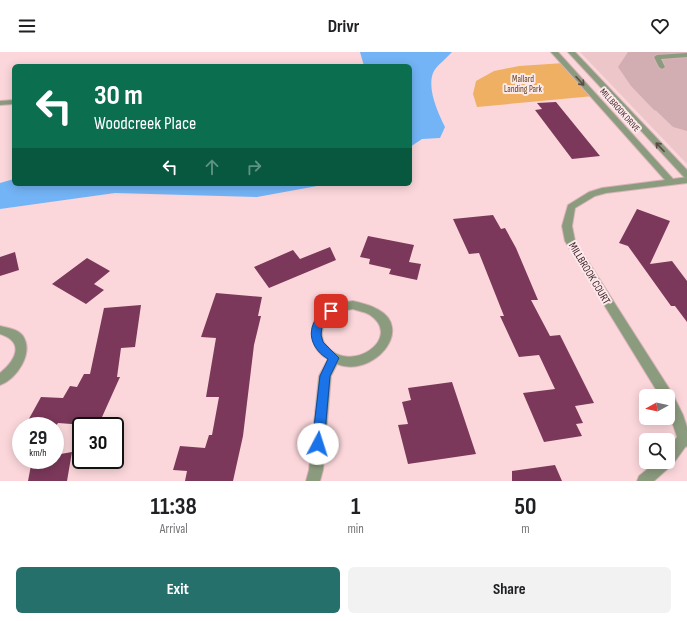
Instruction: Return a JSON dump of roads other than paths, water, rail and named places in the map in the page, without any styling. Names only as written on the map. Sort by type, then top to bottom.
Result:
[{"type":"street","name":"MILLBROOK DRIVE","points":[[554,52],[671,182]]},
{"type":"street","name":"MILLBROOK DRIVE","points":[[571,52],[687,175]]},
{"type":"street","points":[[662,67],[657,57],[687,55]]},
{"type":"street","points":[[0,103],[12,102]]},
{"type":"street","name":"MILLBROOK COURT","points":[[663,389],[570,241],[567,226],[571,207],[592,194],[614,188],[687,180]]},
{"type":"street","points":[[341,307],[364,307],[375,312],[382,320],[386,328],[387,337],[384,346],[368,359],[345,361],[334,358],[325,352],[319,344],[316,335],[317,326],[322,317],[341,307]]},
{"type":"street","points":[[0,330],[9,331],[17,336],[22,344],[21,354],[17,364],[0,380]]},
{"type":"street","points":[[313,481],[316,470],[325,376],[334,358]]},
{"type":"street","name":"MILLBROOK COURT","points":[[675,411],[685,439],[675,451]]},
{"type":"street","points":[[644,481],[658,469]]},
{"type":"water","points":[[360,52],[452,52],[434,70],[431,86],[434,101],[445,127],[440,138],[422,139],[412,146],[412,64],[363,64]]},
{"type":"water","points":[[12,180],[12,186],[317,186],[257,197],[115,193],[0,209],[0,183]]},
{"type":"park label","name":"Mallard Landing Park","points":[[523,84]]}]
